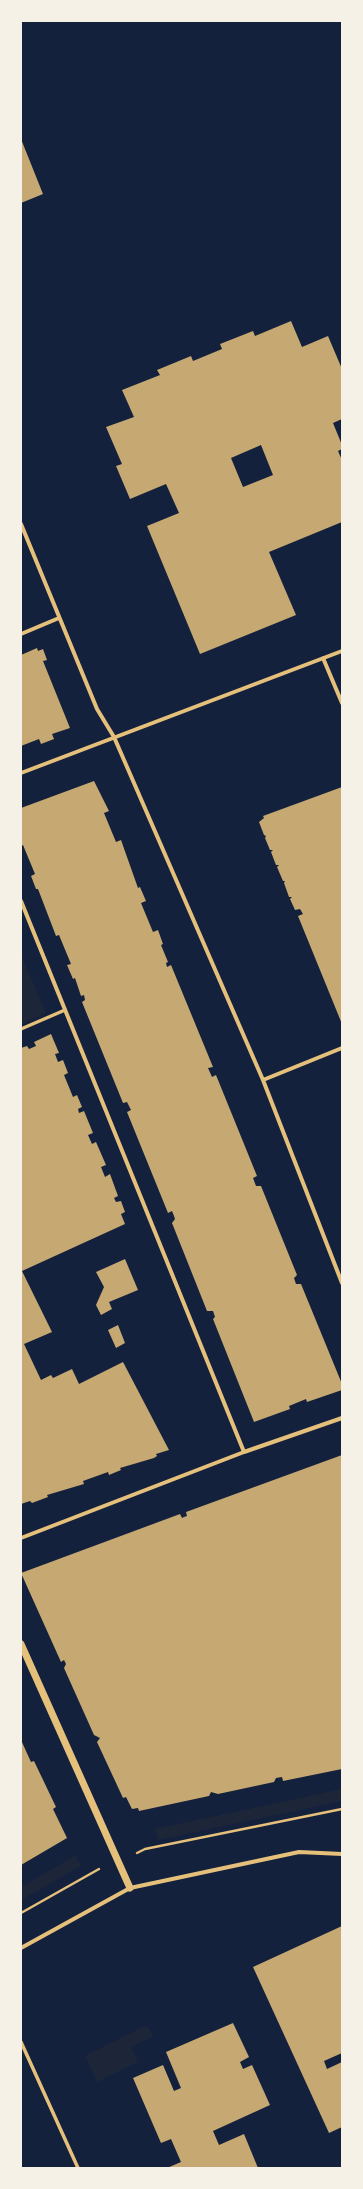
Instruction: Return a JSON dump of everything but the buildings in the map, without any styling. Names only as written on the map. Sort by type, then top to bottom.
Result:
[{"type":"street","points":[[21,524],[97,709],[114,737],[263,1080],[342,1283]]},
{"type":"street","points":[[21,634],[59,618]]},
{"type":"street","points":[[21,773],[342,651]]},
{"type":"street","points":[[323,658],[342,703]]},
{"type":"street","points":[[21,901],[244,1452]]},
{"type":"street","points":[[21,1029],[65,1010]]},
{"type":"street","points":[[263,1080],[342,1048]]},
{"type":"street","points":[[21,1538],[244,1452],[342,1418]]},
{"type":"street","points":[[21,1644],[130,1888]]},
{"type":"street","points":[[21,1948],[130,1888],[299,1852],[342,1854]]},
{"type":"street","points":[[21,2042],[78,2168]]},
{"type":"path","points":[[21,1913],[82,1878],[118,1860],[145,1849],[342,1809]]},
{"type":"shaded area","points":[[21,954],[46,1013],[21,1024]]},
{"type":"shaded area","points":[[342,1789],[342,1801],[158,1840],[155,1829]]},
{"type":"shaded area","points":[[76,1855],[81,1866],[21,1900],[21,1887]]},
{"type":"shaded area","points":[[147,2025],[153,2036],[131,2047],[138,2062],[97,2082],[85,2056]]}]
